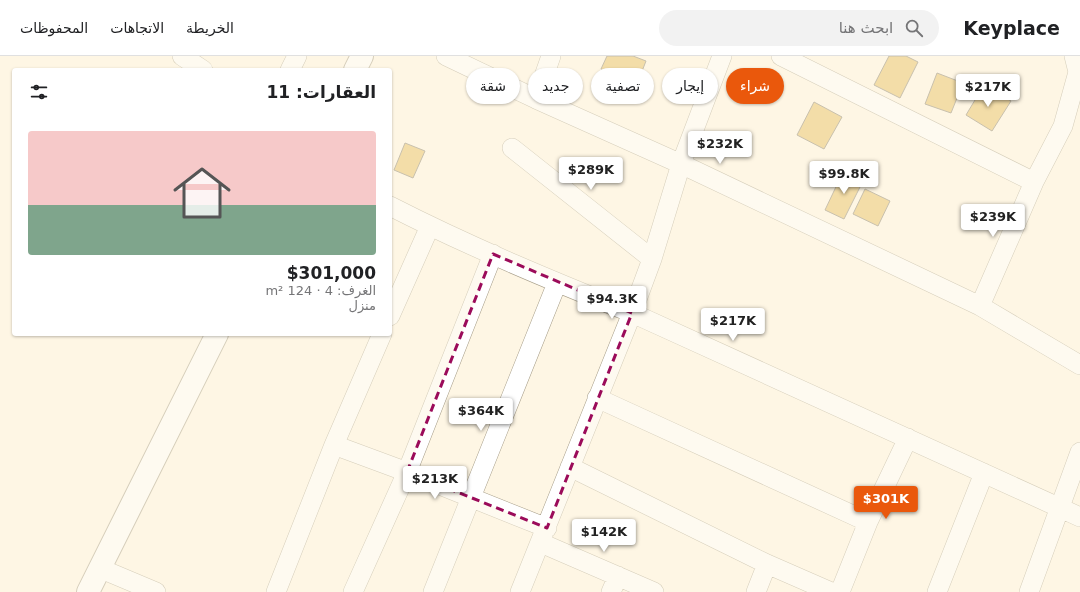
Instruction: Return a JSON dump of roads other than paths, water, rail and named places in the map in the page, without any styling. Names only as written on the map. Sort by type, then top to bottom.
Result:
[{"type":"street","points":[[182,56],[201,68]]},
{"type":"street","points":[[291,68],[297,56]]},
{"type":"street","points":[[356,68],[362,56]]},
{"type":"street","points":[[446,56],[528,95]]},
{"type":"street","points":[[547,68],[551,56]]},
{"type":"street","points":[[520,592],[632,313],[652,259],[681,164],[722,56]]},
{"type":"street","points":[[781,56],[1034,182]]},
{"type":"street","points":[[980,306],[1034,182],[1065,119],[1078,72],[1074,56]]},
{"type":"street","points":[[547,104],[681,164],[980,306],[1080,365]]},
{"type":"street","points":[[512,148],[652,259]]},
{"type":"street","points":[[392,207],[492,254],[632,313],[908,438],[1060,510],[1080,517]]},
{"type":"street","points":[[392,312],[430,226]]},
{"type":"street","points":[[353,592],[407,472],[492,254]]},
{"type":"street","points":[[433,592],[558,283]]},
{"type":"street","points":[[88,592],[216,336]]},
{"type":"street","points":[[276,592],[334,445],[381,336]]},
{"type":"street","points":[[597,398],[868,522]]},
{"type":"street","points":[[840,592],[868,522],[908,438]]},
{"type":"street","points":[[334,445],[471,497],[544,535],[615,584],[654,592]]},
{"type":"street","points":[[1028,592],[1060,510],[1080,452]]},
{"type":"street","points":[[570,467],[767,564],[831,592]]},
{"type":"street","points":[[937,592],[984,473]]},
{"type":"street","points":[[756,592],[767,564]]},
{"type":"street","points":[[99,568],[156,592]]}]
